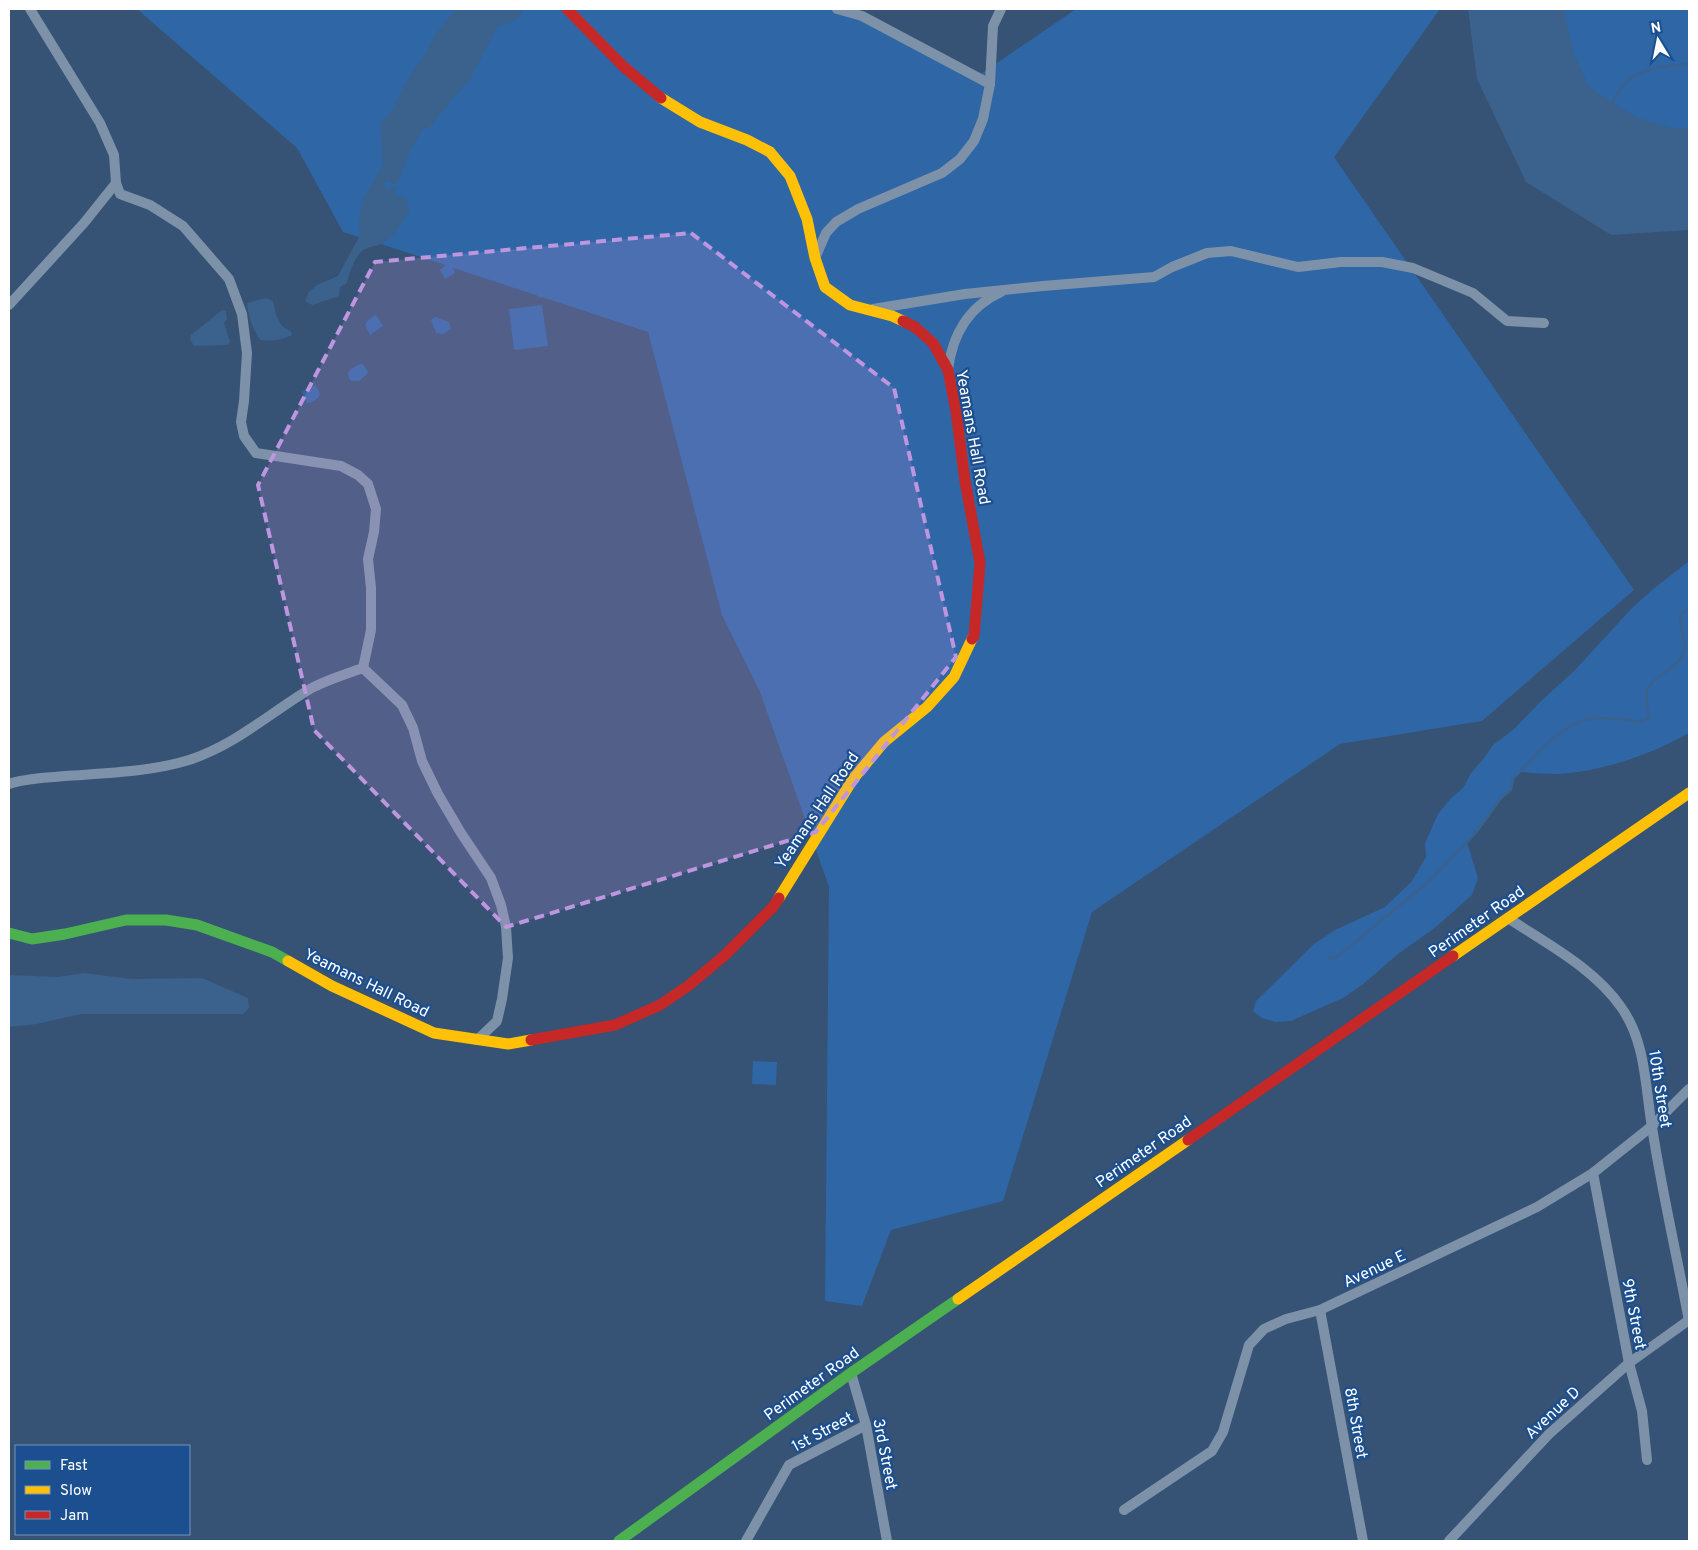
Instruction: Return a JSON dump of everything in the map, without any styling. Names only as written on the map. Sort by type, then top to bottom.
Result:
[{"type":"street","points":[[30,9],[100,123],[114,155],[116,183],[120,194],[150,206],[183,226],[229,279],[242,314],[247,353],[241,422],[244,436],[256,453],[341,466],[358,475],[368,484],[376,509],[374,532],[368,559],[371,588],[371,630],[363,668]]},
{"type":"street","name":"Yeamans Hall Road","points":[[9,933],[32,939],[65,934],[126,920],[166,920],[197,925],[272,952],[340,990],[434,1032],[508,1044],[615,1025],[660,1005],[688,986],[724,956],[773,907],[853,779],[884,742],[927,706],[954,677],[974,636],[980,563],[965,482],[956,411],[948,370],[933,344],[915,327],[892,316],[850,305],[824,287],[815,258],[807,219],[790,176],[770,152],[747,140],[700,122],[655,94],[624,67],[566,9]]},
{"type":"street","points":[[837,9],[862,16],[990,84]]},
{"type":"street","points":[[815,258],[826,233],[836,222],[858,209],[942,173],[960,159],[974,141],[982,120],[990,84],[994,26],[1000,9]]},
{"type":"street","points":[[9,305],[84,223],[116,183]]},
{"type":"street","points":[[867,310],[965,294],[1154,278],[1172,267],[1207,252],[1230,251],[1298,267],[1341,262],[1382,262],[1413,268],[1473,293],[1507,321],[1544,323]]},
{"type":"street","points":[[948,370],[950,352],[958,332],[967,318],[994,295],[1004,290]]},
{"type":"street","points":[[9,784],[42,778],[123,772],[190,760],[243,734],[312,688],[363,668]]},
{"type":"street","points":[[363,668],[402,705],[413,728],[422,761],[438,794],[491,878],[502,905],[508,958],[502,999],[497,1021],[477,1040]]},
{"type":"street","name":"Perimeter Road","points":[[620,1541],[851,1373],[1689,793]]},
{"type":"street","name":"10th Street","points":[[1508,918],[1587,972],[1620,1005],[1631,1023],[1645,1070],[1652,1127],[1689,1320]]},
{"type":"street","name":"Avenue E","points":[[1124,1510],[1212,1451],[1222,1432],[1249,1345],[1264,1329],[1286,1319],[1320,1310],[1537,1207],[1593,1173],[1652,1127],[1689,1089]]},
{"type":"street","name":"9th Street","points":[[1593,1173],[1628,1363],[1642,1411],[1646,1460]]},
{"type":"street","name":"8th Street","points":[[1320,1310],[1363,1541]]},
{"type":"street","name":"Avenue D","points":[[1449,1541],[1549,1434],[1628,1363],[1689,1320]]},
{"type":"street","name":"3rd Street","points":[[851,1373],[866,1425],[887,1541]]},
{"type":"street","name":"1st Street","points":[[746,1541],[789,1465],[866,1425]]},
{"type":"highlighted area","points":[[691,233],[894,388],[956,657],[816,832],[506,927],[314,730],[258,485],[375,262]]},
{"type":"shaded area","points":[[137,9],[843,9],[975,78],[1076,9],[1440,9],[1334,157],[1634,590],[1482,721],[1340,744],[1092,912],[1003,1201],[891,1230],[862,1306],[825,1301],[829,887],[760,692],[722,615],[648,332],[453,268],[455,273],[445,279],[440,270],[446,265],[343,232],[297,148]]},
{"type":"shaded area","points":[[456,9],[522,9],[522,12],[515,20],[498,26],[468,82],[431,126],[423,129],[411,148],[397,184],[389,181],[384,183],[386,189],[396,186],[395,192],[397,196],[406,198],[409,209],[399,228],[388,240],[366,249],[358,255],[346,284],[340,287],[339,296],[312,305],[305,301],[309,292],[317,285],[338,276],[359,237],[359,218],[363,199],[383,165],[380,124],[391,112],[408,78],[426,53],[435,35]]},
{"type":"shaded area","points":[[1468,9],[1564,9],[1573,52],[1589,87],[1635,117],[1671,128],[1689,129],[1689,230],[1611,235],[1526,182],[1477,79]]},
{"type":"shaded area","points":[[1544,9],[1689,9],[1689,137],[1619,143]]},
{"type":"shaded area","points":[[266,298],[273,301],[280,323],[291,331],[292,335],[276,340],[260,340],[251,322],[247,303]]},
{"type":"shaded area","points":[[542,305],[548,346],[514,350],[509,309]]},
{"type":"shaded area","points":[[222,310],[226,311],[227,319],[224,323],[230,342],[227,345],[194,346],[190,339],[191,335]]},
{"type":"shaded area","points":[[376,315],[383,326],[370,335],[365,325],[368,320]]},
{"type":"shaded area","points":[[435,317],[449,322],[451,329],[443,334],[436,333],[431,320]]},
{"type":"shaded area","points":[[362,363],[368,372],[367,374],[359,381],[351,381],[348,373],[351,369]]},
{"type":"shaded area","points":[[316,385],[319,396],[307,403],[302,392]]},
{"type":"shaded area","points":[[1689,561],[1689,733],[1642,755],[1608,766],[1573,773],[1542,774],[1520,772],[1513,779],[1511,790],[1502,797],[1467,842],[1478,878],[1472,895],[1436,927],[1398,954],[1362,985],[1343,998],[1291,1021],[1275,1022],[1262,1018],[1253,1011],[1256,1001],[1314,944],[1335,930],[1385,907],[1412,881],[1426,857],[1425,843],[1438,814],[1451,798],[1463,788],[1471,773],[1493,745],[1514,729],[1574,671],[1632,608]]},
{"type":"shaded area","points":[[84,973],[132,979],[202,978],[248,998],[249,1008],[243,1014],[81,1014],[37,1024],[9,1027],[9,975],[58,977]]},
{"type":"shaded area","points":[[753,1061],[777,1062],[776,1085],[752,1084]]},
{"type":"waterway","points":[[1612,103],[1626,82],[1637,74],[1661,67],[1689,64]]},
{"type":"waterway","points":[[1329,958],[1336,958],[1429,881],[1475,834],[1502,797],[1511,790],[1513,779],[1546,744],[1561,732],[1580,721],[1594,718],[1623,719],[1639,722],[1649,718],[1646,694],[1651,684],[1673,667],[1681,658],[1685,647],[1680,620],[1681,613],[1689,609]]},
{"type":"traffic: fast","points":[[9,933],[32,939],[65,934],[126,920],[166,920],[197,925],[272,952],[288,961]]},
{"type":"traffic: fast","points":[[619,1541],[851,1373],[958,1299]]},
{"type":"traffic: slow","points":[[661,98],[700,122],[747,140],[770,152],[790,176],[807,219],[815,258],[825,287],[850,305],[892,316],[903,321]]},
{"type":"traffic: slow","points":[[779,898],[853,779],[884,742],[927,707],[954,677],[972,639]]},
{"type":"traffic: slow","points":[[1453,956],[1689,793]]},
{"type":"traffic: slow","points":[[288,961],[332,986],[434,1033],[508,1044],[531,1040]]},
{"type":"traffic: slow","points":[[958,1299],[1188,1140]]},
{"type":"traffic: jam","points":[[567,9],[624,67],[661,98]]},
{"type":"traffic: jam","points":[[903,321],[915,327],[933,343],[948,370],[980,563],[974,636],[972,639]]},
{"type":"traffic: jam","points":[[531,1040],[615,1025],[660,1005],[688,986],[724,956],[773,907],[779,898]]},
{"type":"traffic: jam","points":[[1188,1140],[1453,956]]}]
